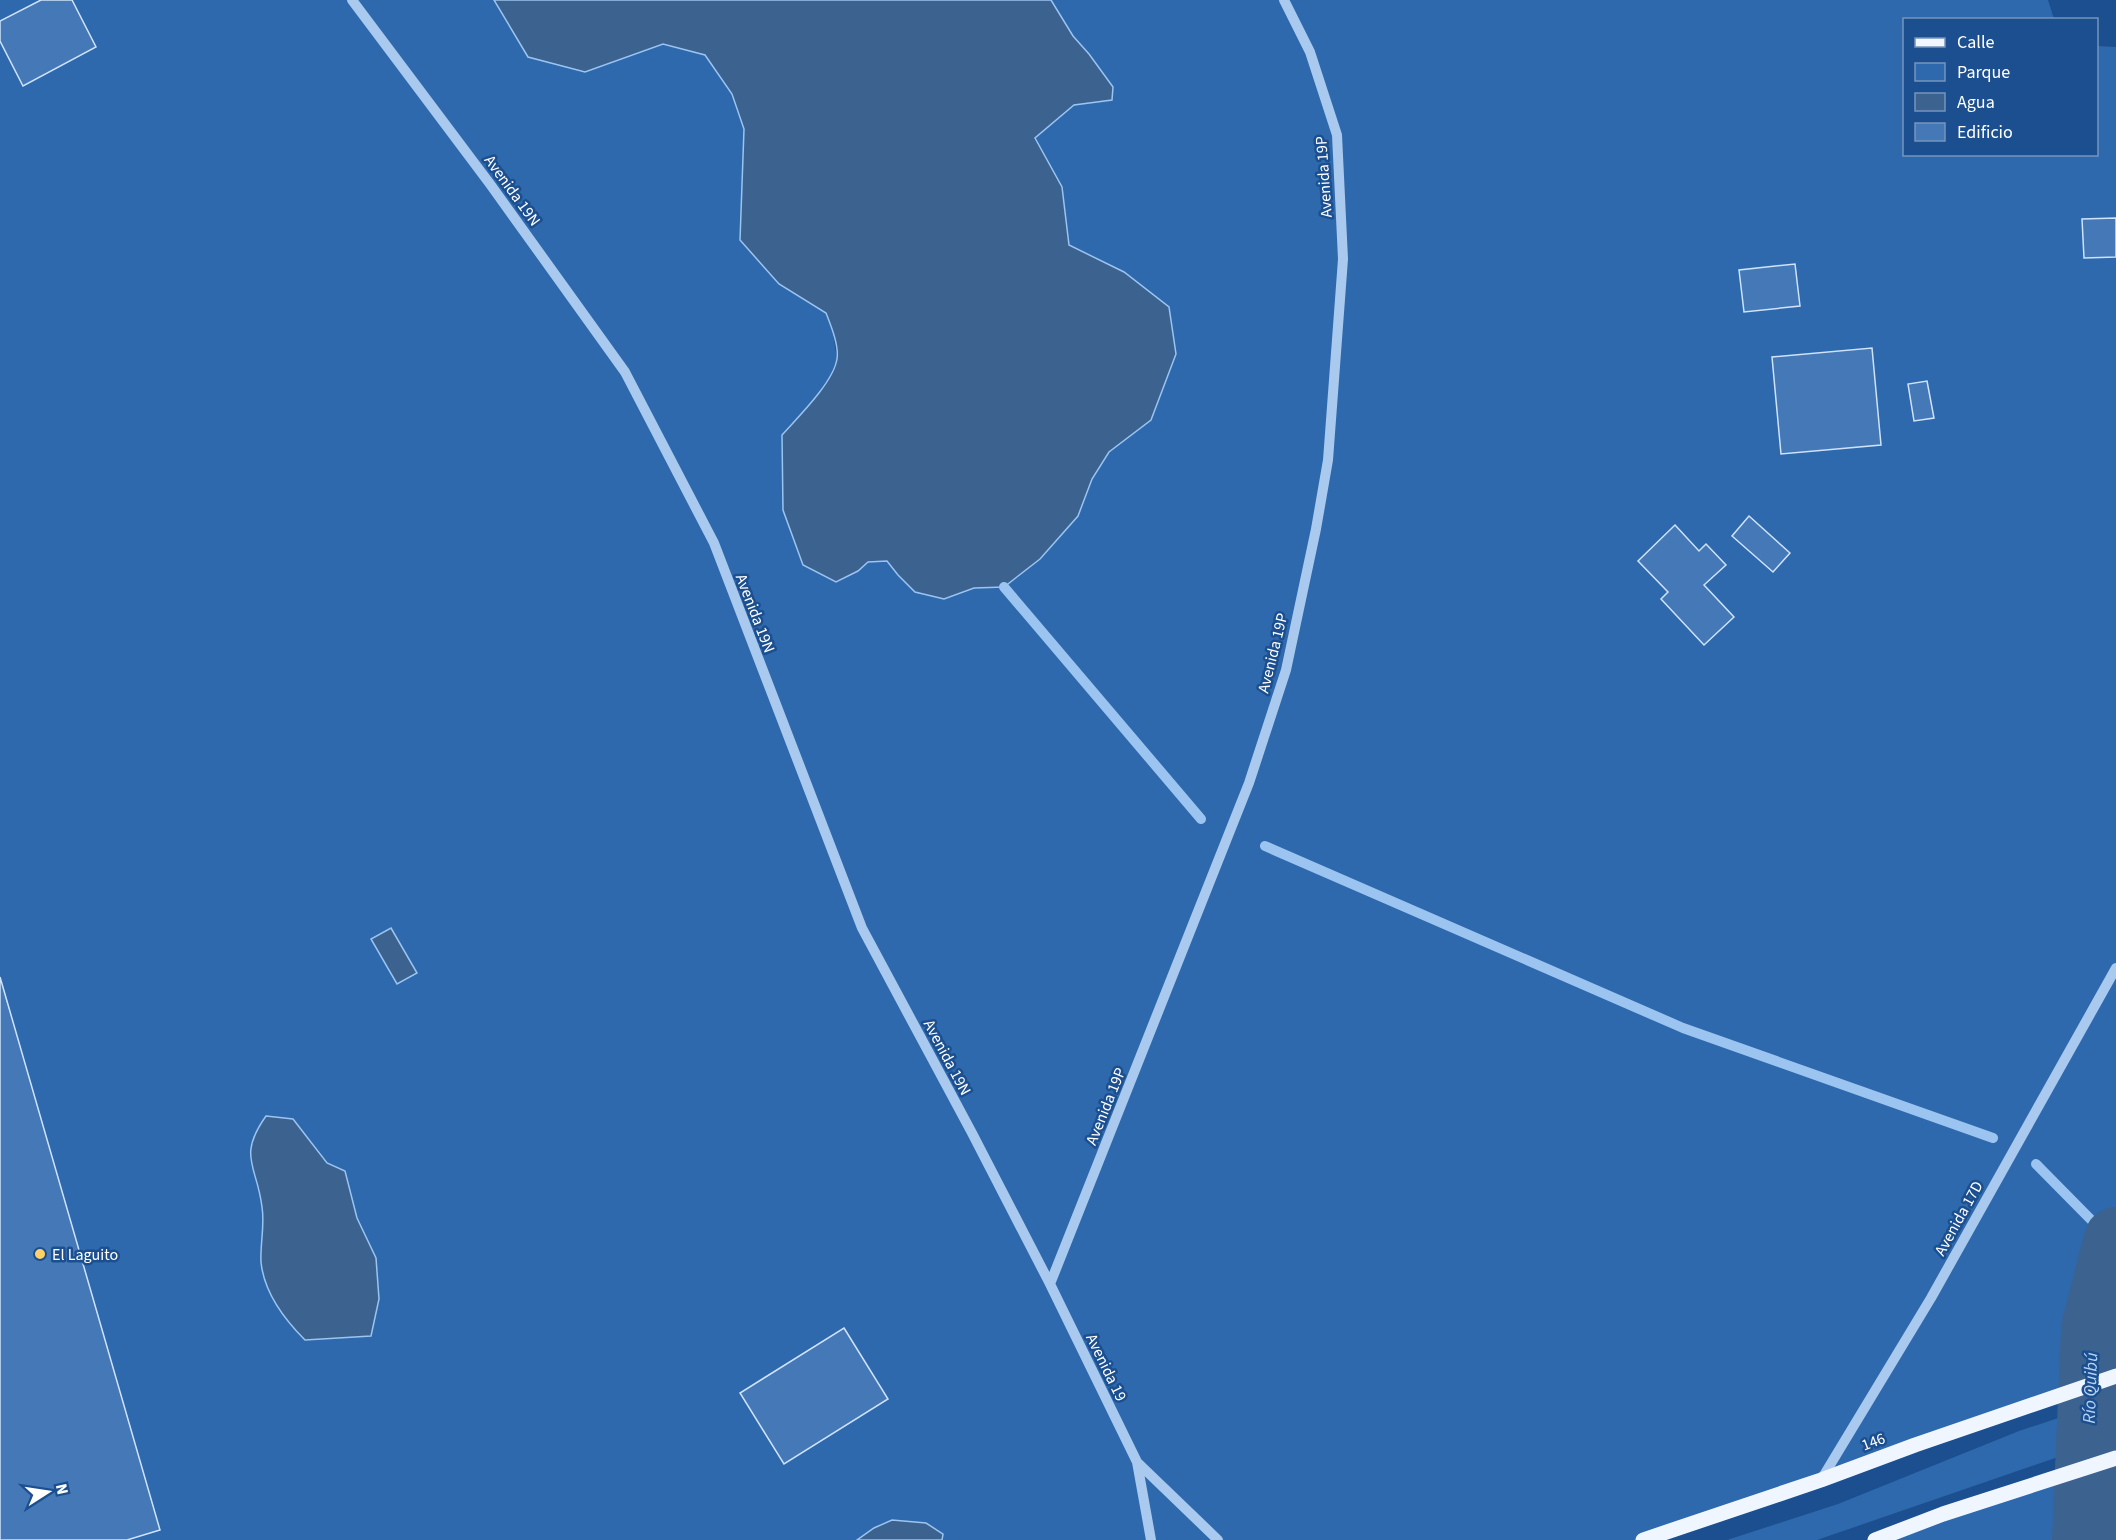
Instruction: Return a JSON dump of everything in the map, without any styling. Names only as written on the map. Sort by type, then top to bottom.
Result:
[{"type":"main road","name":"146","points":[[1643,1540],[2116,1376]]},
{"type":"main road","points":[[1875,1540],[1943,1514],[2116,1458]]},
{"type":"street","name":"Avenida 19N","points":[[352,0],[490,184],[625,372],[714,543],[862,928],[1050,1284]]},
{"type":"street","name":"Avenida 19P","points":[[1050,1284],[1249,783],[1286,670],[1316,530],[1328,460],[1343,259],[1337,135],[1310,52],[1284,0]]},
{"type":"street","name":"Avenida 17D","points":[[1821,1480],[1931,1298],[2116,968]]},
{"type":"street","name":"Avenida 19","points":[[1050,1284],[1137,1462],[1151,1540]]},
{"type":"street","name":"Avenida 19","points":[[1137,1462],[1218,1540]]},
{"type":"green space","name":"El Laguito","points":[[0,0],[494,0],[529,58],[627,56],[663,44],[705,55],[732,94],[744,129],[740,240],[805,299],[826,313],[833,334],[837,359],[828,381],[810,404],[858,571],[868,562],[887,561],[898,575],[944,599],[974,588],[1004,587],[1078,516],[1092,479],[1109,452],[1151,420],[1124,272],[1069,245],[1062,187],[1035,138],[1074,105],[1112,100],[1089,54],[1073,36],[1051,0],[2048,0],[2054,18],[1903,18],[1903,156],[2098,156],[2098,46],[2116,47],[2116,1309],[2078,1312],[2074,1391],[1643,1540],[0,1540]]},
{"type":"green space","points":[[2116,1399],[2116,1437],[1817,1540],[1727,1540],[1838,1504],[2019,1431]]},
{"type":"green space","points":[[2116,1458],[2116,1540],[1875,1540]]},
{"type":"water","points":[[494,0],[1051,0],[1073,36],[1113,87],[1112,100],[1074,105],[1035,138],[1062,187],[1069,245],[1124,272],[1169,307],[1176,354],[1151,420],[1109,452],[1092,479],[1078,516],[1040,559],[1004,587],[974,588],[944,599],[915,592],[887,561],[868,562],[858,571],[836,582],[803,565],[783,510],[782,435],[829,378],[837,359],[837,348],[826,313],[779,284],[740,240],[744,129],[732,94],[705,55],[663,44],[585,72],[528,57]]},
{"type":"water","points":[[391,928],[417,973],[397,984],[371,939]]},
{"type":"water","points":[[266,1116],[293,1119],[327,1163],[345,1171],[357,1218],[376,1258],[379,1299],[371,1336],[305,1340],[276,1305],[271,1295],[261,1262],[263,1214],[251,1161],[252,1142]]},
{"type":"water","points":[[892,1520],[926,1523],[943,1534],[942,1540],[857,1540],[874,1528]]},
{"type":"building","points":[[41,0],[72,0],[96,47],[23,86],[0,41],[0,21]]},
{"type":"building","points":[[2116,218],[2116,257],[2084,258],[2082,219]]},
{"type":"building","points":[[1795,264],[1800,306],[1744,312],[1739,270]]},
{"type":"building","points":[[1872,348],[1881,445],[1781,454],[1772,357]]},
{"type":"building","points":[[1927,381],[1934,418],[1914,421],[1908,384]]},
{"type":"building","points":[[1749,516],[1790,553],[1773,572],[1732,536]]},
{"type":"building","points":[[1675,525],[1699,551],[1706,544],[1726,565],[1704,585],[1734,617],[1704,645],[1661,599],[1668,592],[1638,561]]},
{"type":"building","name":"El Laguito","points":[[0,977],[160,1530],[127,1540],[0,1540]]},
{"type":"building","points":[[844,1328],[888,1399],[784,1464],[740,1393]]},
{"type":"waterway","points":[[1004,587],[1201,819]]},
{"type":"waterway","points":[[1265,846],[1683,1028],[1993,1138]]},
{"type":"waterway","points":[[2036,1164],[2114,1243]]},
{"type":"waterway","name":"Río Quibú","points":[[2084,1540],[2093,1328],[2116,1239]]},
{"type":"place","name":"El Laguito","points":[[40,1254]]}]
